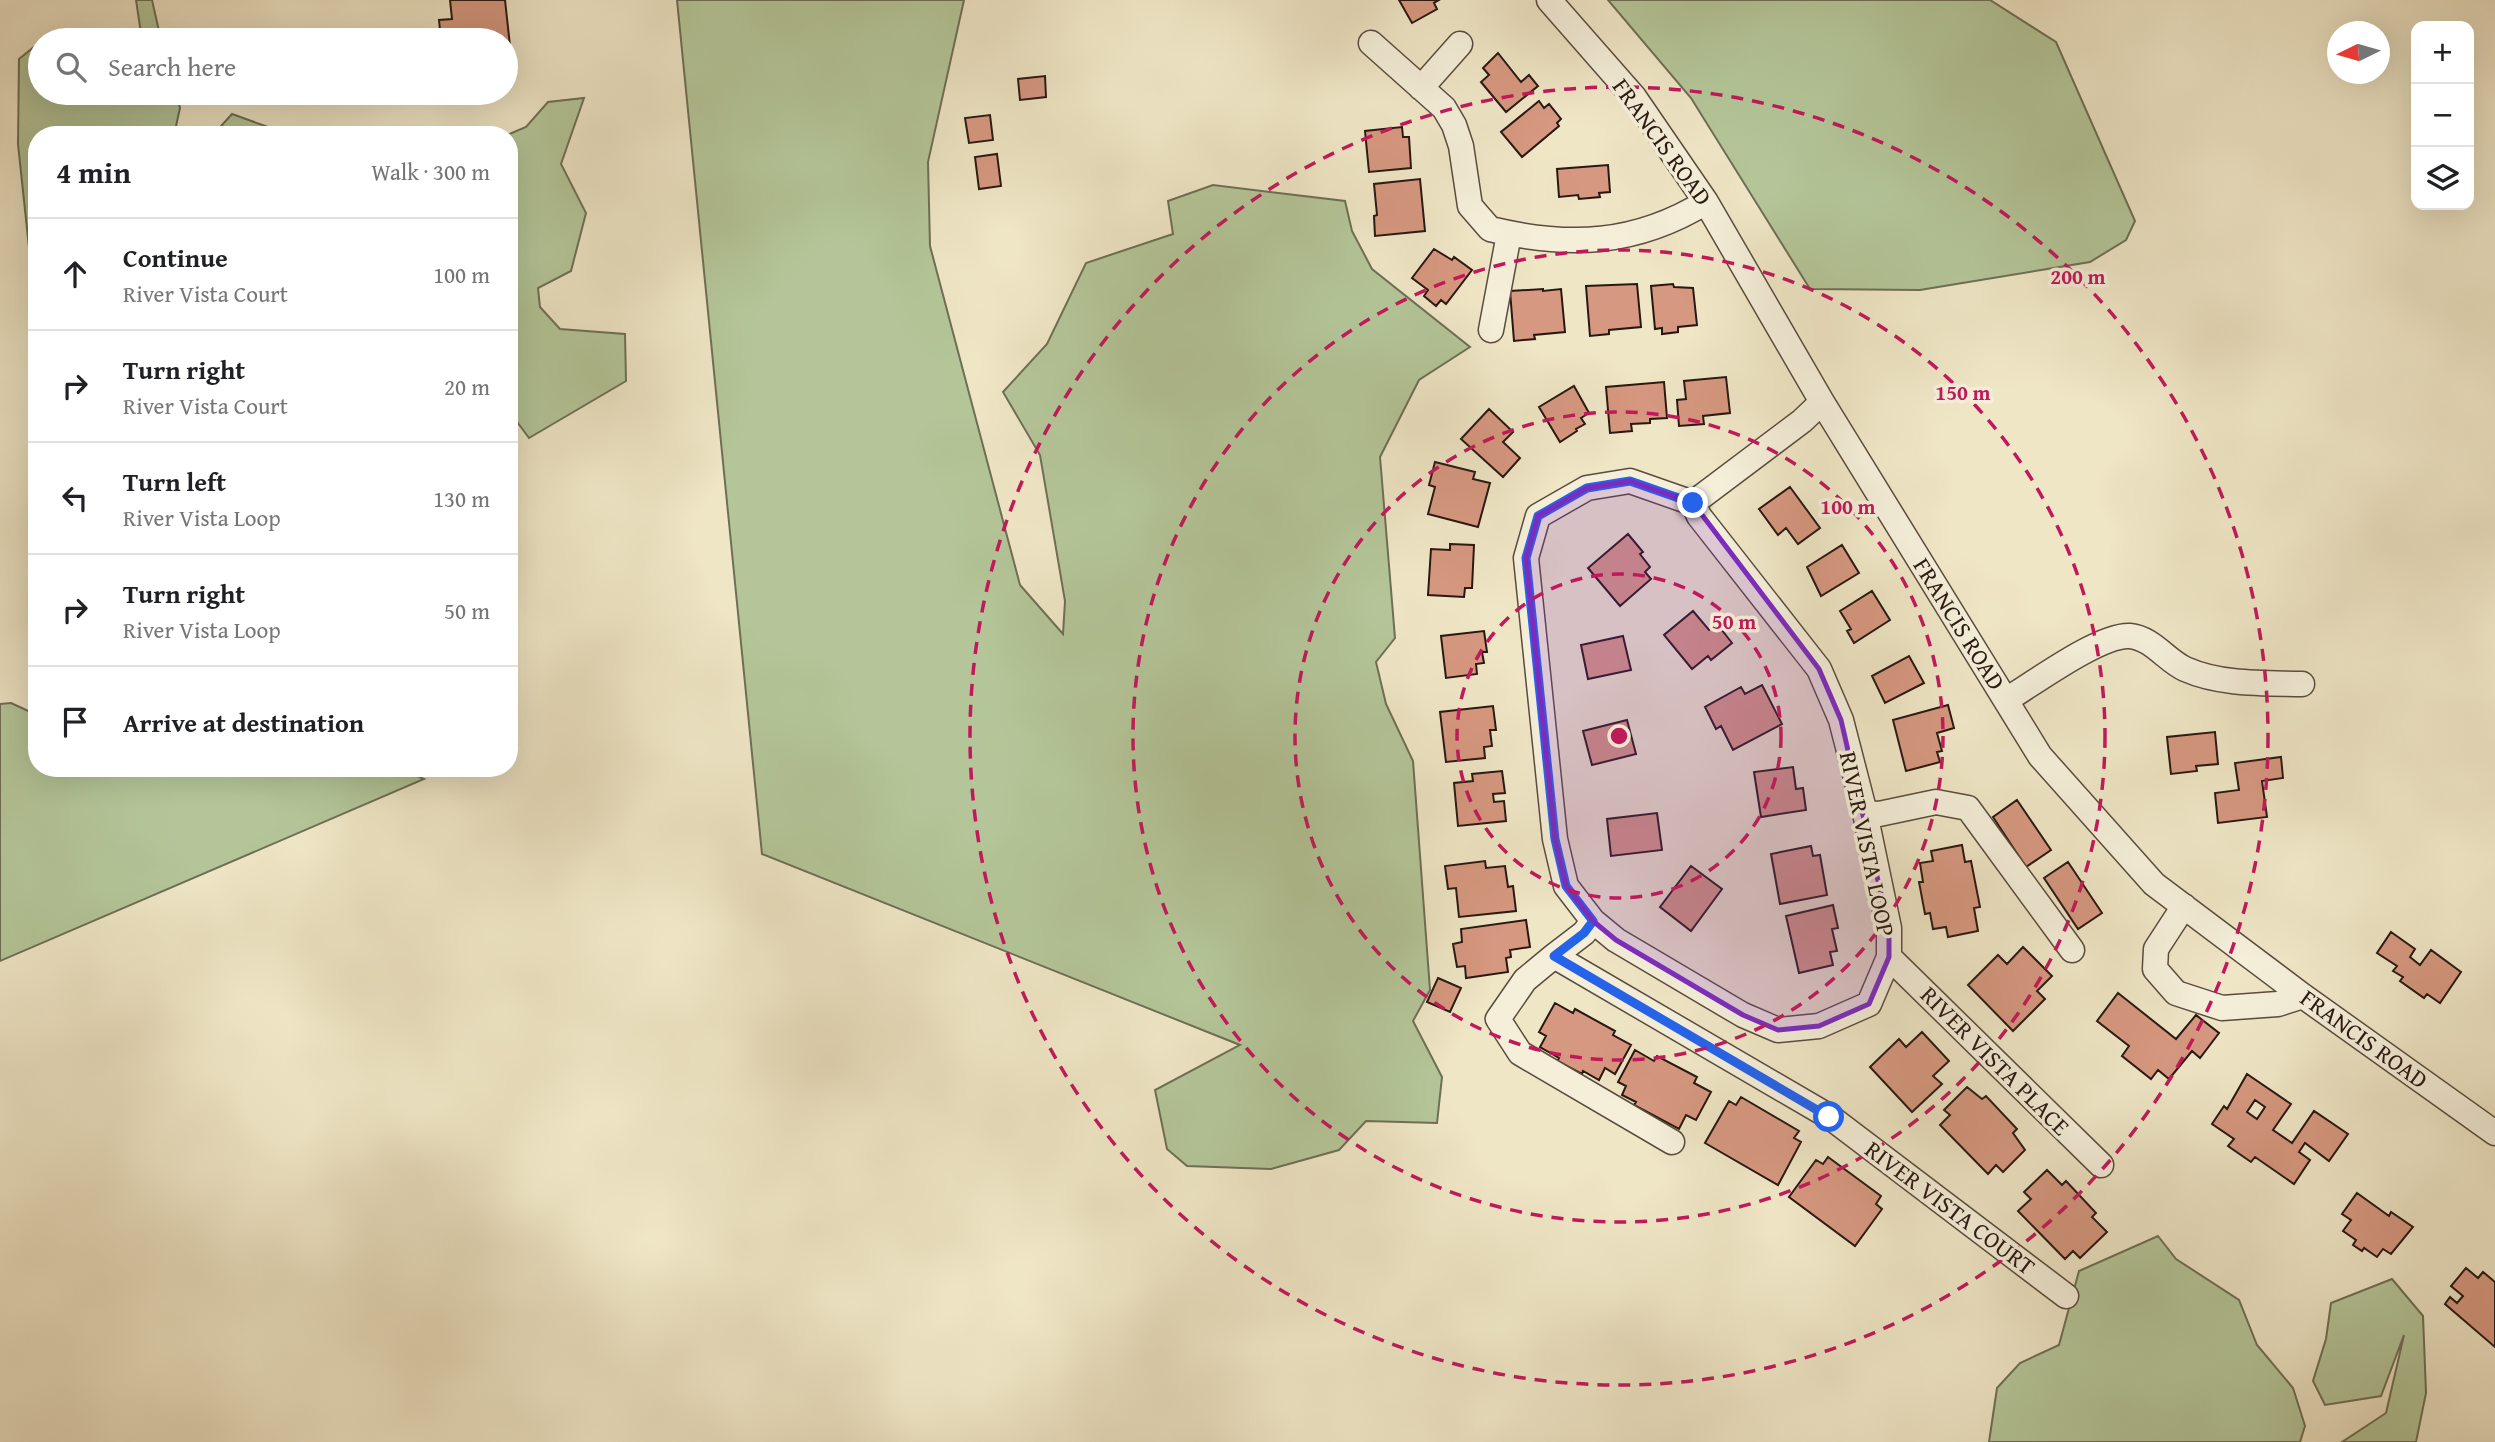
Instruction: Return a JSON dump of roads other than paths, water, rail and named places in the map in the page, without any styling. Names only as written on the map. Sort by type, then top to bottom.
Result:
[{"type":"street","name":"FRANCIS ROAD","points":[[1549,0],[1634,97],[1706,202],[1822,402],[2040,756],[2154,884],[2303,996],[2495,1133]]},
{"type":"street","points":[[1371,43],[1444,108],[1454,125],[1461,146],[1470,206],[1499,232],[1564,242],[1623,237],[1677,219],[1706,202]]},
{"type":"street","points":[[1421,88],[1460,44]]},
{"type":"street","points":[[1491,330],[1499,232]]},
{"type":"street","points":[[1693,503],[1805,419],[1822,402]]},
{"type":"street","name":"RIVER VISTA LOOP","points":[[1630,481],[1693,503],[1699,516],[1819,669],[1841,720],[1865,813],[1889,928],[1889,957],[1869,1004],[1819,1026],[1779,1030],[1744,1015],[1616,940],[1593,921],[1566,886],[1555,839],[1526,558],[1538,516],[1587,488],[1630,481]]},
{"type":"street","points":[[2006,700],[2096,645],[2131,636],[2160,649],[2184,668],[2236,682],[2302,684]]},
{"type":"street","points":[[1865,813],[1879,814],[1936,802],[1968,808],[2071,950]]},
{"type":"street","points":[[2184,906],[2156,949],[2155,970],[2176,993],[2222,1008],[2278,1004],[2303,996]]},
{"type":"street","points":[[1593,921],[1584,933],[1525,981],[1499,1019],[1520,1053],[1672,1142]]},
{"type":"street","name":"RIVER VISTA COURT","points":[[1554,956],[1829,1117],[2066,1296]]},
{"type":"street","name":"RIVER VISTA PLACE","points":[[1889,957],[2101,1165]]}]
